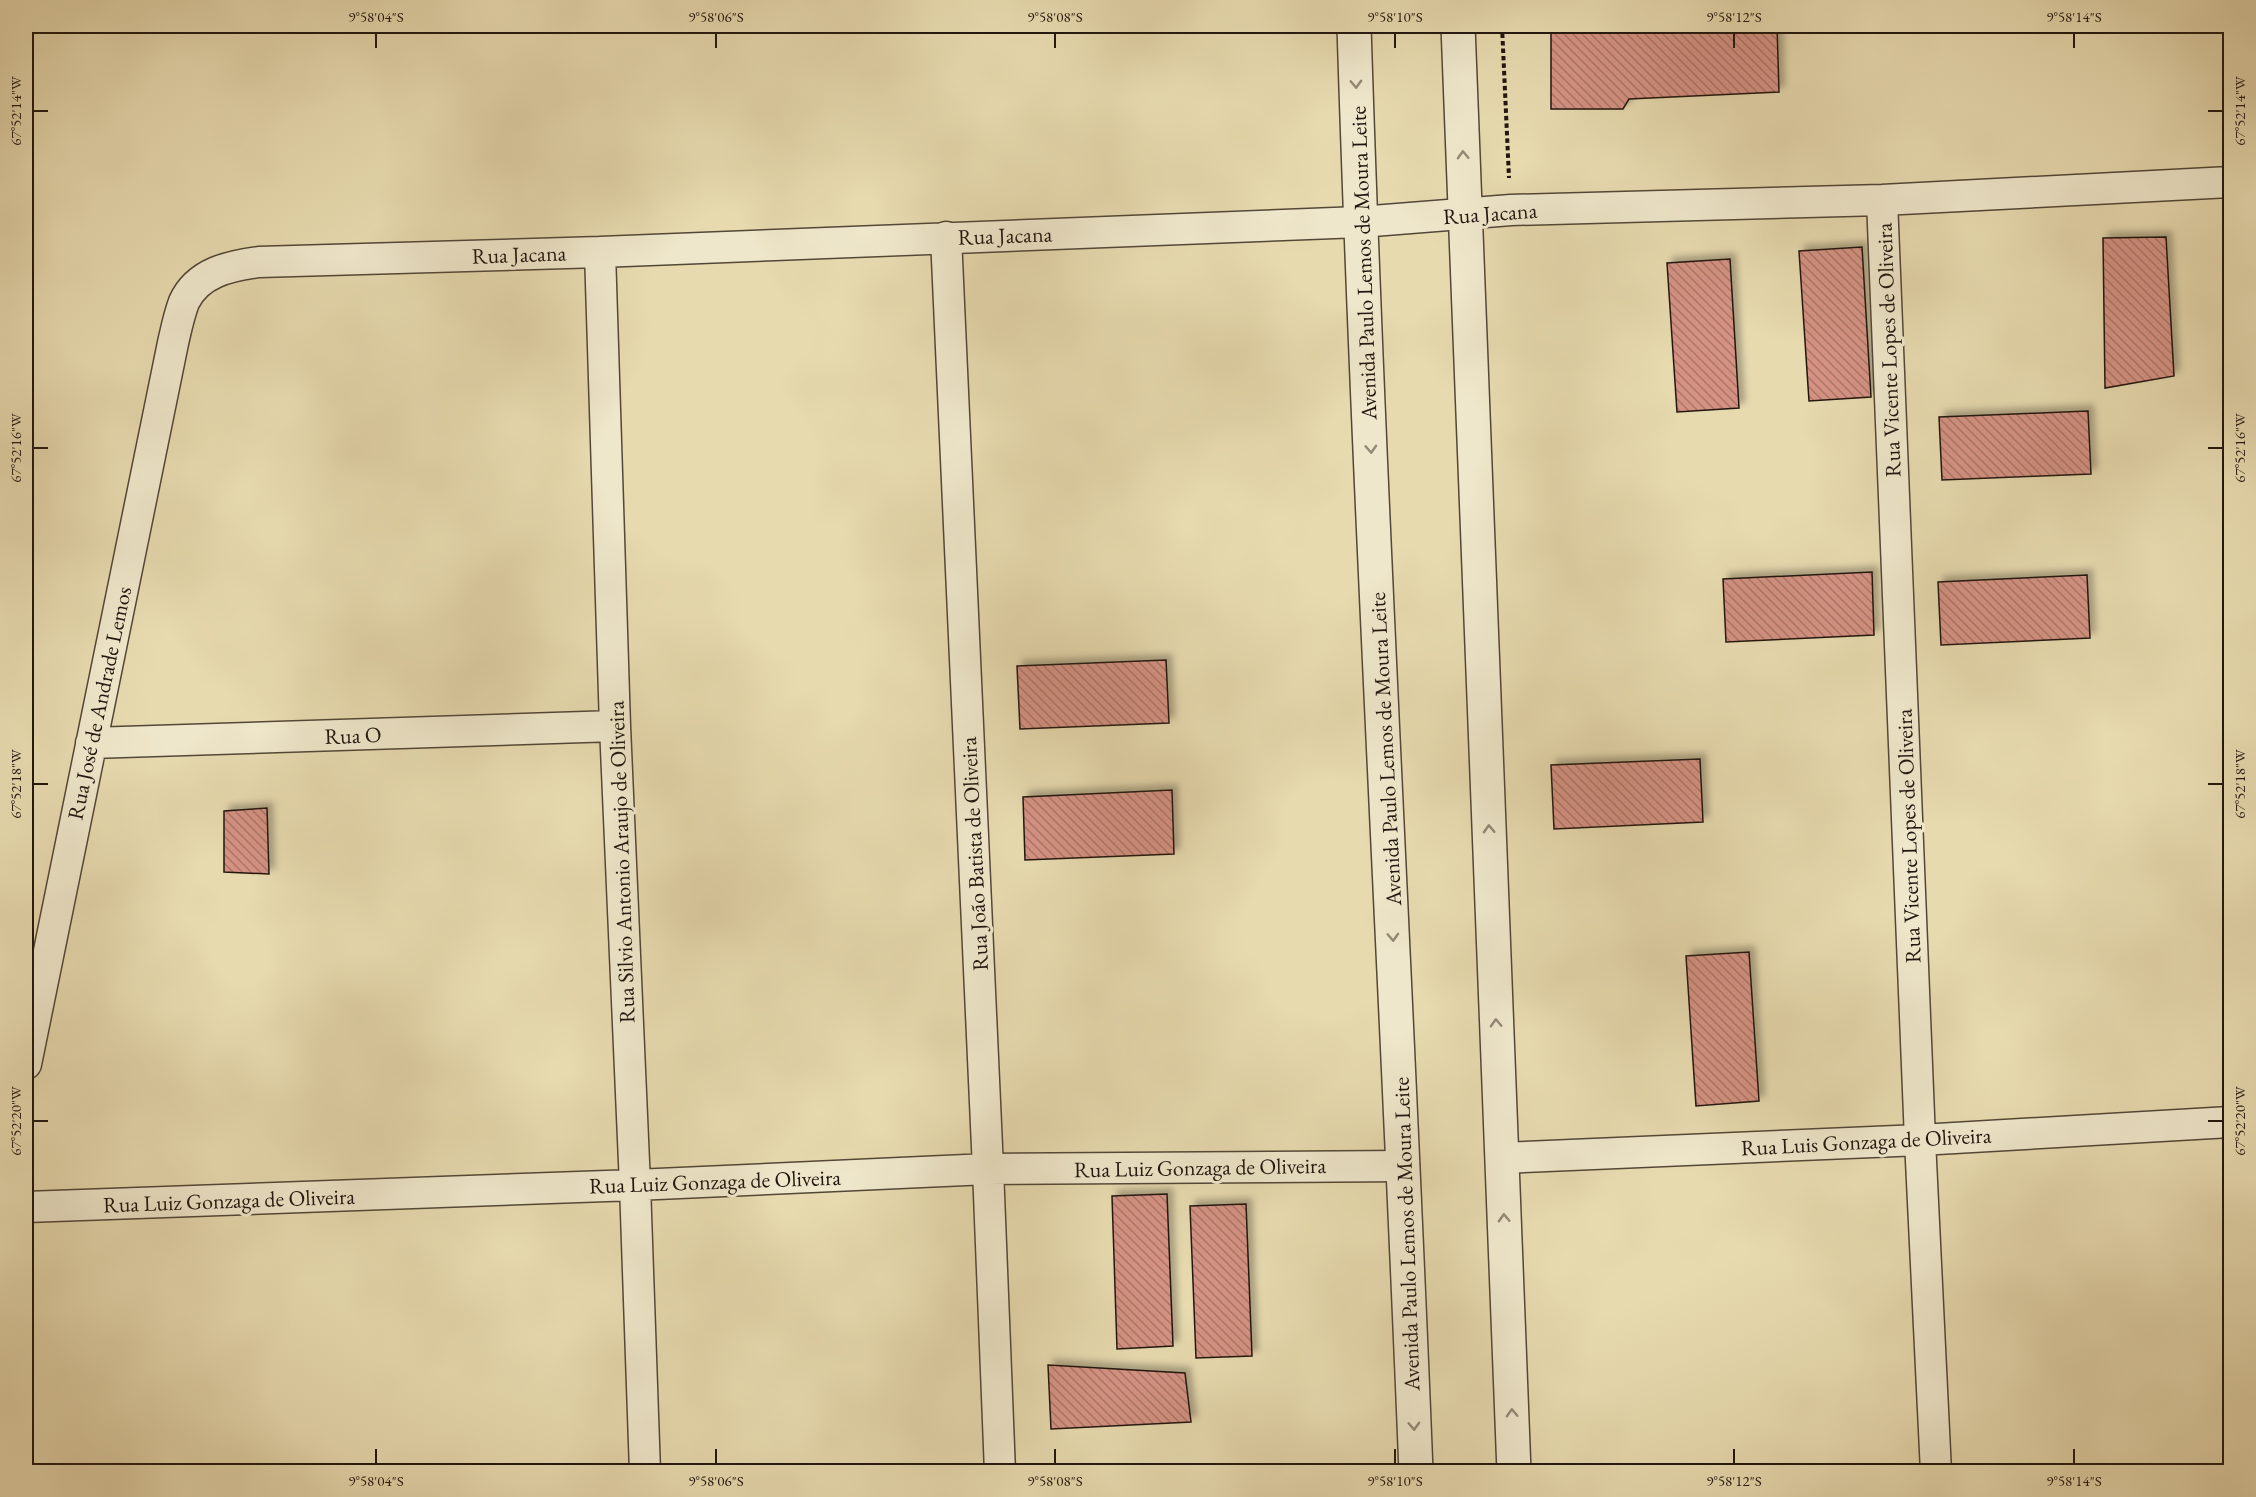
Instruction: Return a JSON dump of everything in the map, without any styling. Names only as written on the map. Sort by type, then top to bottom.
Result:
[{"type":"street","name":"Avenida Paulo Lemos de Moura Leite","points":[[1354,26],[1360,222],[1416,1472]]},
{"type":"street","points":[[1458,26],[1514,1472]]},
{"type":"street","name":"Rua Jacana","points":[[173,343],[185,301],[198,284],[214,272],[231,266],[259,262],[600,252],[1360,222],[1511,210],[1882,200],[2230,182]]},
{"type":"street","name":"Rua Vicente Lopes de Oliveira","points":[[1882,200],[1920,1140],[1936,1472]]},
{"type":"street","name":"Rua João Batista de Oliveira","points":[[946,237],[1000,1472]]},
{"type":"street","name":"Rua Silvio Antonio Araujo de Oliveira","points":[[600,252],[615,726],[645,1472]]},
{"type":"street","name":"Rua José de Andrade Lemos","points":[[26,1064],[173,343]]},
{"type":"street","name":"Rua O","points":[[91,743],[615,726]]},
{"type":"street","name":"Rua Luis Gonzaga de Oliveira","points":[[1501,1158],[1920,1140],[2230,1122]]},
{"type":"street","name":"Rua Luiz Gonzaga de Oliveira","points":[[26,1208],[988,1169],[1404,1166]]},
{"type":"path","points":[[1502,26],[1511,210]]},
{"type":"building","points":[[1551,26],[1777,26],[1779,92],[1629,99],[1623,109],[1551,109]]},
{"type":"building","points":[[2166,237],[2174,376],[2105,388],[2103,238]]},
{"type":"building","points":[[1862,247],[1871,397],[1809,401],[1799,251]]},
{"type":"building","points":[[1730,259],[1739,408],[1677,412],[1667,263]]},
{"type":"building","points":[[2088,411],[2091,474],[1942,480],[1939,417]]},
{"type":"building","points":[[1872,572],[1874,635],[1726,642],[1723,579]]},
{"type":"building","points":[[2087,575],[2090,638],[1941,645],[1938,582]]},
{"type":"building","points":[[1166,660],[1169,723],[1020,729],[1017,666]]},
{"type":"building","points":[[1700,759],[1703,822],[1554,829],[1551,765]]},
{"type":"building","points":[[1172,790],[1174,854],[1025,860],[1023,797]]},
{"type":"building","points":[[267,808],[269,874],[224,872],[224,811]]},
{"type":"building","points":[[1749,952],[1759,1101],[1696,1106],[1686,956]]},
{"type":"building","points":[[1167,1194],[1173,1346],[1117,1349],[1112,1196]]},
{"type":"building","points":[[1246,1204],[1252,1356],[1196,1358],[1190,1206]]},
{"type":"building","points":[[1048,1365],[1185,1373],[1191,1422],[1051,1429]]}]
